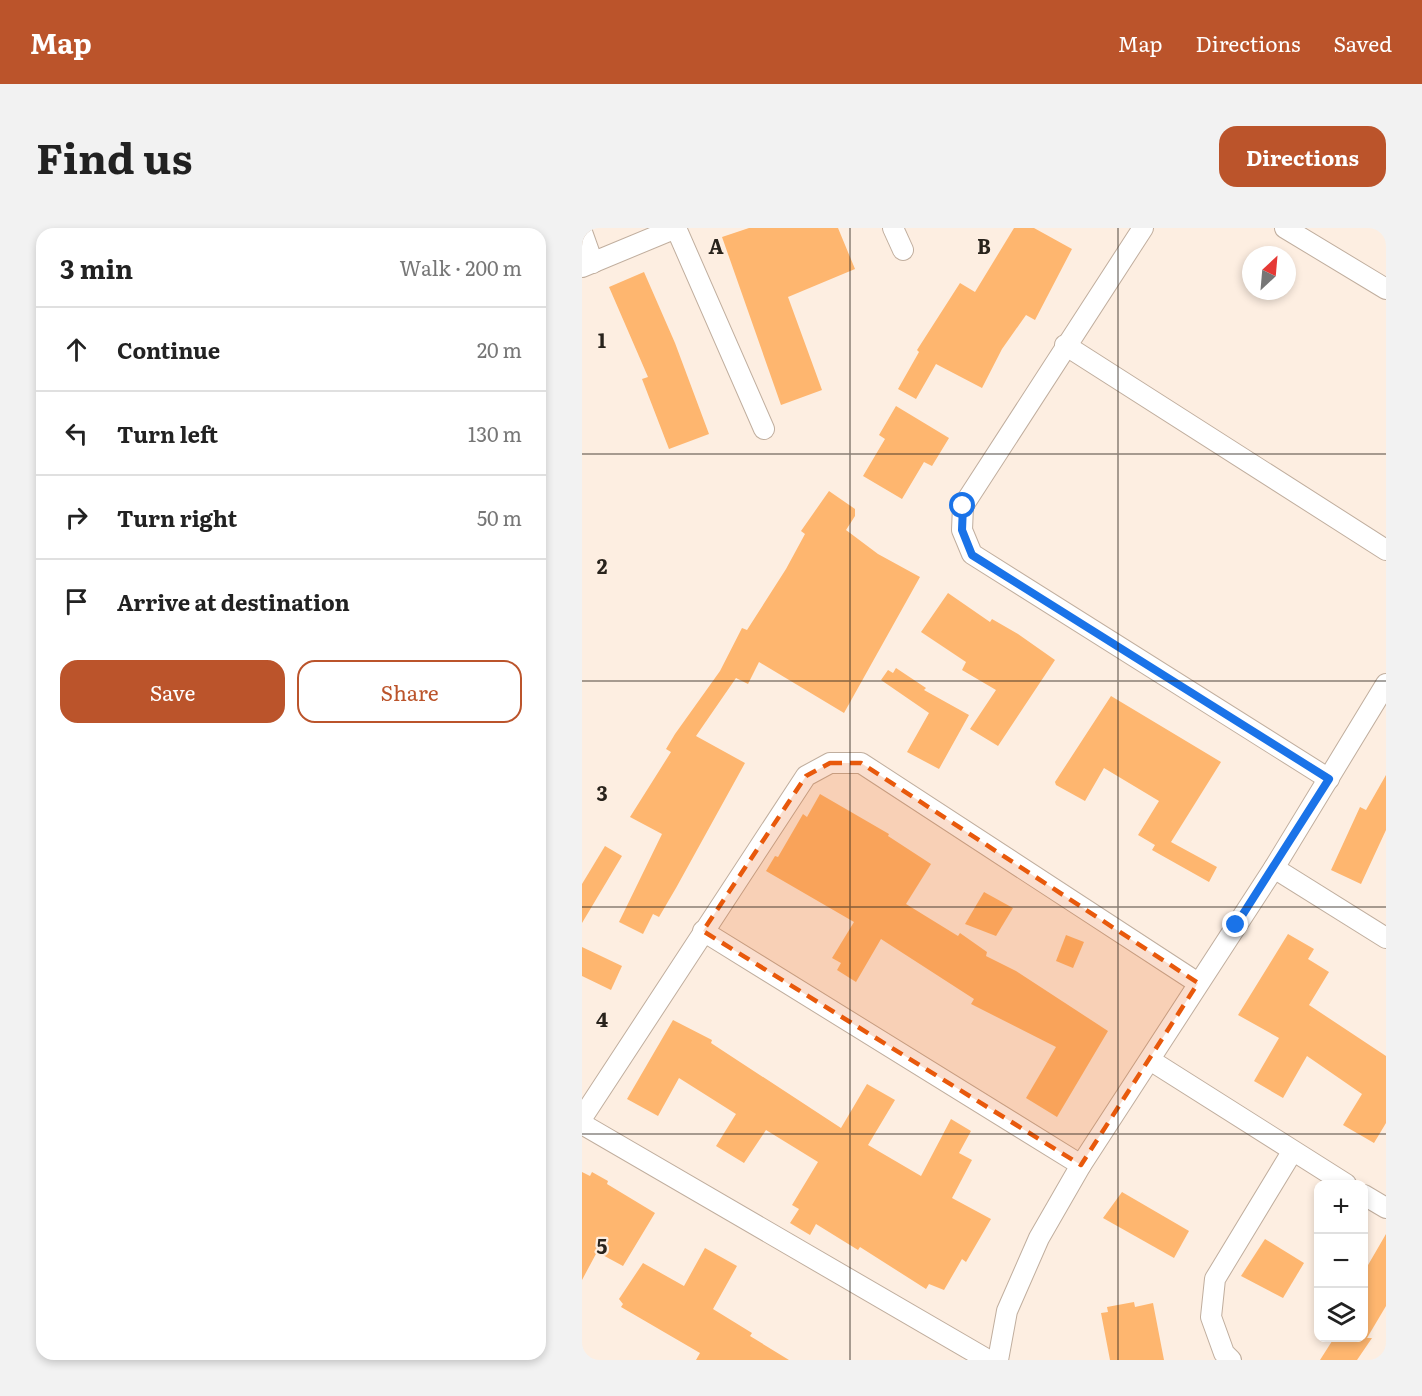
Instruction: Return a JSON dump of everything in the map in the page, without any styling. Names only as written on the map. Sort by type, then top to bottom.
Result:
[{"type":"street","points":[[582,232],[587,265],[676,228],[764,429]]},
{"type":"street","points":[[893,228],[903,250]]},
{"type":"street","points":[[1143,228],[1065,345],[963,506],[962,530],[972,555],[1329,779]]},
{"type":"street","points":[[1285,228],[1386,289]]},
{"type":"street","points":[[1065,345],[1386,550]]},
{"type":"street","points":[[998,1360],[1008,1311],[1030,1253],[1081,1165],[1274,868],[1385,687]]},
{"type":"street","points":[[582,1118],[806,776],[830,763],[861,763],[1198,983]]},
{"type":"street","points":[[1274,868],[1386,938]]},
{"type":"street","points":[[703,931],[1081,1165]]},
{"type":"street","points":[[1150,1060],[1338,1180]]},
{"type":"street","points":[[582,1124],[988,1360]]},
{"type":"street","points":[[1231,1360],[1224,1353],[1210,1317],[1215,1279],[1292,1152]]},
{"type":"street","points":[[1368,1197],[1386,1208]]},
{"type":"highlighted area","points":[[830,763],[861,763],[1198,983],[1081,1165],[703,931],[806,776]]},
{"type":"building","points":[[749,228],[838,228],[855,269],[788,297],[822,390],[781,405],[722,237]]},
{"type":"building","points":[[1014,228],[1034,228],[1072,249],[1035,320],[1026,315],[1002,349],[982,388],[936,364],[916,399],[898,389],[919,352],[917,350],[960,283],[975,292]]},
{"type":"building","points":[[644,272],[675,343],[709,434],[669,449],[642,379],[648,377],[609,287]]},
{"type":"building","points":[[896,406],[949,438],[932,466],[924,462],[902,499],[863,476],[885,439],[879,435]]},
{"type":"building","points":[[829,491],[855,509],[855,516],[846,530],[878,554],[920,577],[844,713],[759,662],[748,684],[736,678],[696,736],[745,763],[659,917],[653,914],[643,934],[619,922],[662,834],[630,817],[671,752],[666,749],[675,734],[720,671],[742,628],[747,630],[786,569],[805,534],[801,531]]},
{"type":"building","points":[[948,593],[990,622],[992,619],[1018,634],[1055,660],[998,746],[970,729],[996,690],[962,670],[966,662],[921,632]]},
{"type":"building","points":[[896,668],[926,688],[924,690],[969,715],[939,769],[907,752],[929,713],[881,680],[888,670],[893,673]]},
{"type":"building","points":[[1111,696],[1221,762],[1171,842],[1217,867],[1209,882],[1152,850],[1155,845],[1138,835],[1159,801],[1104,768],[1085,801],[1056,785],[1055,782]]},
{"type":"building","points":[[1386,775],[1386,830],[1361,884],[1331,870],[1360,807],[1366,810]]},
{"type":"building","points":[[820,794],[889,834],[888,836],[931,864],[906,904],[958,936],[960,933],[987,952],[986,956],[1016,971],[1108,1031],[1057,1117],[1026,1098],[1056,1047],[971,1004],[974,999],[881,939],[856,982],[837,970],[841,963],[832,958],[854,922],[766,871],[775,856],[778,857],[803,814],[807,817]]},
{"type":"building","points":[[605,846],[622,856],[582,923],[582,884]]},
{"type":"building","points":[[984,892],[1013,908],[996,936],[965,924]]},
{"type":"building","points":[[1288,934],[1314,949],[1308,959],[1329,972],[1309,1005],[1386,1056],[1386,1123],[1374,1143],[1343,1125],[1362,1094],[1307,1056],[1283,1098],[1254,1081],[1279,1038],[1238,1015]]},
{"type":"building","points":[[1066,935],[1084,942],[1073,968],[1056,961]]},
{"type":"building","points":[[582,947],[622,966],[611,990],[582,976]]},
{"type":"building","points":[[673,1020],[712,1040],[711,1043],[841,1128],[867,1084],[895,1100],[868,1145],[921,1176],[951,1119],[971,1131],[959,1153],[972,1160],[952,1198],[991,1219],[966,1262],[962,1259],[944,1290],[929,1284],[926,1289],[860,1247],[858,1250],[816,1224],[810,1235],[790,1223],[799,1209],[792,1205],[818,1162],[766,1130],[744,1163],[716,1146],[736,1114],[679,1078],[658,1116],[627,1099]]},
{"type":"building","points":[[582,1172],[590,1176],[592,1172],[608,1181],[607,1184],[655,1213],[623,1266],[597,1252],[582,1280]]},
{"type":"building","points":[[1122,1192],[1189,1231],[1174,1258],[1103,1218]]},
{"type":"building","points":[[1386,1234],[1386,1306],[1368,1336],[1368,1288],[1368,1265]]},
{"type":"building","points":[[1265,1239],[1304,1263],[1283,1298],[1241,1276]]},
{"type":"building","points":[[705,1248],[737,1266],[713,1309],[752,1333],[750,1336],[789,1360],[696,1360],[700,1353],[621,1307],[623,1304],[619,1299],[643,1263],[684,1286]]},
{"type":"building","points":[[1134,1302],[1135,1307],[1153,1303],[1164,1360],[1110,1360],[1101,1313],[1108,1312],[1107,1307]]},
{"type":"building","points":[[1368,1338],[1372,1338],[1357,1360],[1320,1360],[1331,1342],[1368,1342]]},
{"type":"route","points":[[963,506],[962,530],[972,555],[1329,779],[1236,925]]}]
